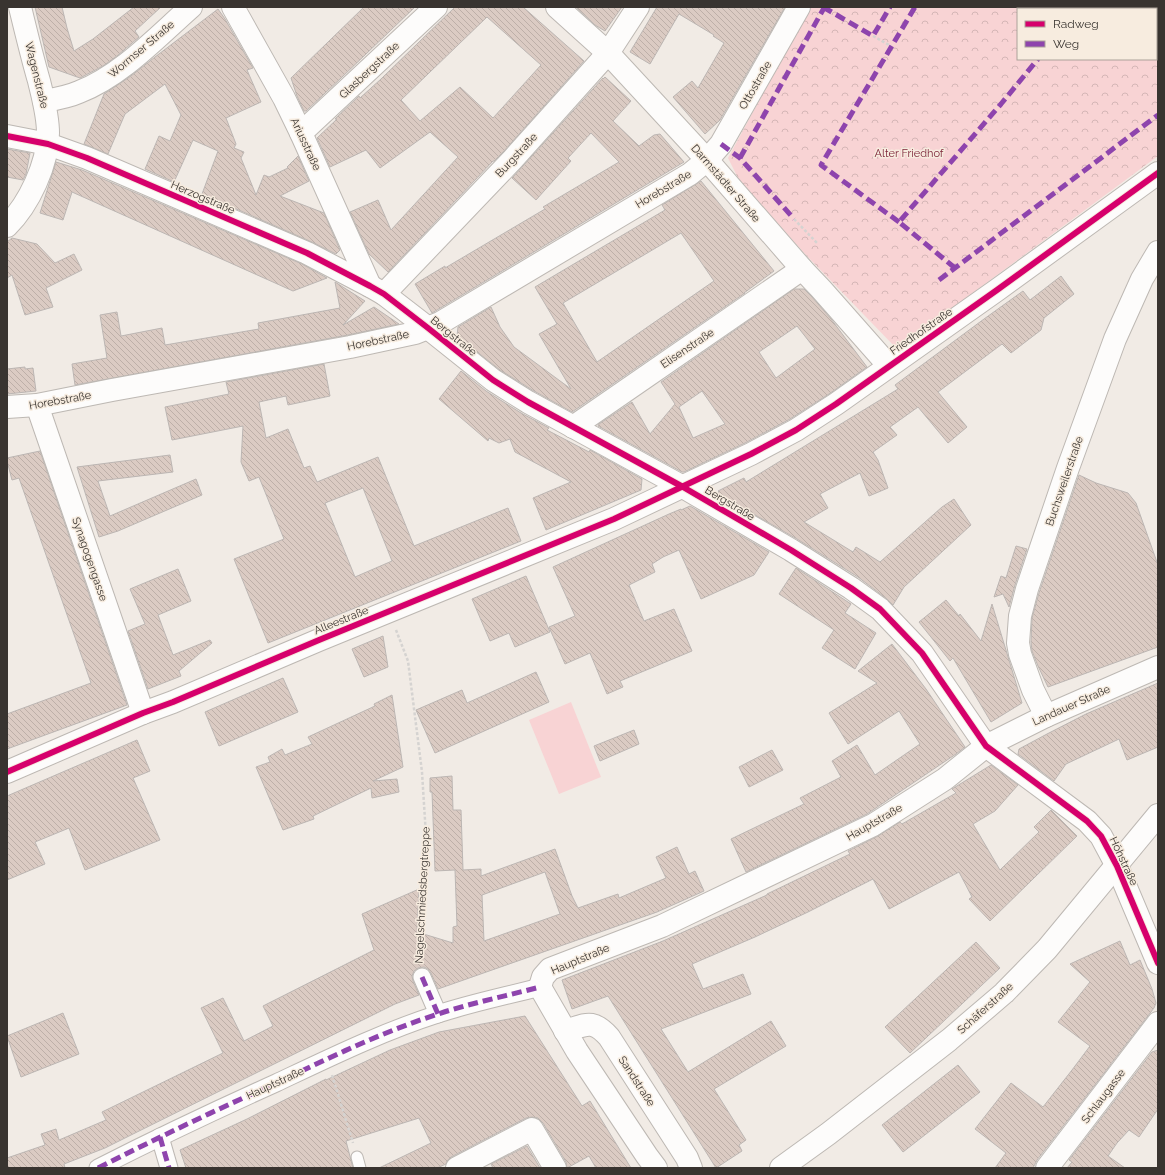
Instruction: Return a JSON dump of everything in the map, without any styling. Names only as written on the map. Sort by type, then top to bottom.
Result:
[{"type":"street","name":"Wagenstraße","points":[[7,226],[24,204],[34,185],[48,144],[48,131],[44,101],[20,7]]},
{"type":"street","name":"Wormser Straße","points":[[44,101],[62,98],[97,84],[134,58],[191,7]]},
{"type":"street","name":"Ariusstraße","points":[[233,7],[284,98],[377,290]]},
{"type":"street","name":"Glasbergstraße","points":[[301,133],[436,7]]},
{"type":"street","name":"Darmstädter Straße","points":[[557,7],[608,53],[707,160],[889,366]]},
{"type":"street","name":"Burgstraße","points":[[377,290],[513,159],[608,53],[638,7]]},
{"type":"street","name":"Ottostraße","points":[[707,160],[721,144],[799,7]]},
{"type":"street","name":"Herzogstraße","points":[[7,136],[48,144],[87,158],[307,253],[377,290]]},
{"type":"street","name":"Horebstraße","points":[[7,407],[37,405],[350,347],[428,328],[690,174],[707,160]]},
{"type":"street","name":"Friedhofstraße","points":[[683,487],[752,454],[796,430],[836,404],[997,290],[1158,173]]},
{"type":"street","name":"Buchsweilerstraße","points":[[1046,716],[1033,690],[1020,654],[1018,643],[1020,616],[1027,589],[1068,468],[1115,339],[1142,279],[1158,252]]},
{"type":"street","name":"Elisenstraße","points":[[573,427],[802,269]]},
{"type":"street","name":"Bergstraße","points":[[377,290],[428,328],[493,380],[528,402],[683,487],[824,571],[880,609],[922,653],[986,746]]},
{"type":"street","name":"Synagogengasse","points":[[37,405],[143,713]]},
{"type":"street","name":"Alleestraße","points":[[7,772],[143,713],[173,702],[389,611],[614,519],[683,487]]},
{"type":"street","name":"Landauer Straße","points":[[986,746],[1046,716],[1158,667]]},
{"type":"street","name":"Höhstraße","points":[[986,746],[1087,821],[1101,836],[1117,866],[1158,963]]},
{"type":"street","name":"Hauptstraße","points":[[98,1168],[160,1137],[387,1032],[438,1014],[540,987],[543,977],[550,969],[662,926],[873,825],[945,779],[986,746]]},
{"type":"street","name":"Schäferstraße","points":[[781,1168],[828,1134],[949,1040],[1004,993],[1047,949],[1158,815]]},
{"type":"street","points":[[422,977],[438,1014]]},
{"type":"street","points":[[540,987],[565,1031],[656,1168]]},
{"type":"street","name":"Schlaugasse","points":[[1047,1168],[1158,1023]]},
{"type":"street","name":"Sandstraße","points":[[565,1031],[591,1024],[601,1028],[687,1158],[691,1168]]},
{"type":"street","points":[[457,1168],[532,1129],[555,1168]]},
{"type":"street","points":[[160,1137],[169,1168]]},
{"type":"path","points":[[873,36],[891,46]]},
{"type":"path","points":[[794,219],[818,244]]},
{"type":"path","points":[[331,1071],[352,1140]]},
{"type":"green space","name":"Alter Friedhof","points":[[810,7],[1158,7],[1158,156],[897,349],[804,253],[739,180],[728,158]]},
{"type":"green space","points":[[571,702],[601,777],[559,794],[529,720]]},
{"type":"building","points":[[35,7],[62,7],[74,51],[93,39],[134,7],[161,7],[135,31],[139,37],[103,66],[80,78],[49,67]]},
{"type":"building","points":[[364,7],[415,7],[306,111],[304,111],[291,78]]},
{"type":"building","points":[[455,7],[523,7],[584,61],[504,151],[388,272],[369,254],[350,212],[378,200],[391,230],[458,157],[430,132],[380,168],[366,150],[330,167],[317,138],[359,96],[360,98]],"holes":[[[487,17],[541,65],[493,118],[460,87],[420,121],[401,100]]]},
{"type":"building","points":[[576,7],[622,7],[605,31],[595,25]]},
{"type":"building","points":[[657,7],[785,7],[720,120],[705,134],[673,97],[692,81],[698,88],[724,43],[713,36],[714,35],[679,14],[650,64],[630,52]]},
{"type":"building","points":[[218,9],[253,68],[247,70],[261,102],[226,118],[236,144],[234,148],[244,152],[241,158],[256,195],[264,175],[269,177],[288,168],[287,167],[298,156],[309,181],[280,196],[324,213],[340,250],[336,254],[202,194],[218,151],[193,140],[174,182],[145,169],[159,136],[170,141],[181,115],[165,84],[125,114],[108,154],[84,144],[104,94],[131,76]]},
{"type":"building","points":[[605,77],[631,101],[613,121],[639,146],[654,135],[660,134],[684,162],[432,313],[415,284],[545,209],[543,207],[619,162],[591,133],[568,158],[571,161],[536,200],[512,178]]},
{"type":"building","points":[[7,149],[30,153],[26,174],[23,180],[7,177]]},
{"type":"building","points":[[56,162],[82,170],[302,264],[327,278],[293,291],[72,192],[63,220],[40,213]]},
{"type":"building","points":[[701,181],[774,271],[745,293],[572,412],[500,370],[457,336],[458,327],[491,307],[500,327],[514,347],[571,389],[539,334],[557,324],[535,287],[665,210],[662,205]],"holes":[[[681,233],[714,281],[597,362],[563,303]]]},
{"type":"building","points":[[12,238],[37,244],[55,263],[74,254],[82,270],[46,288],[53,307],[25,315],[12,275],[7,278],[7,242]]},
{"type":"building","points":[[1061,276],[1074,294],[1044,318],[1041,330],[1011,353],[1002,344],[938,392],[967,427],[948,443],[918,407],[890,427],[897,435],[873,452],[878,460],[888,488],[869,496],[860,473],[820,494],[828,508],[804,522],[853,552],[856,547],[880,562],[942,507],[954,499],[971,525],[904,587],[893,605],[858,577],[797,539],[717,493],[719,492],[718,491],[744,478],[746,482],[898,389],[895,385],[1023,291],[1030,300]]},
{"type":"building","points":[[335,282],[365,301],[343,325],[374,307],[399,324],[348,335],[75,385],[72,364],[107,358],[100,315],[117,312],[121,336],[162,328],[165,345],[259,329],[258,323],[340,308]]},
{"type":"building","points":[[794,289],[804,289],[812,297],[831,319],[867,367],[790,419],[745,443],[684,472],[598,426],[632,402],[650,434],[675,404],[661,382]],"holes":[[[797,326],[815,349],[776,378],[759,352]],[[702,391],[725,424],[693,438],[679,407]]]},
{"type":"building","points":[[324,364],[330,396],[288,405],[286,396],[259,402],[266,438],[288,429],[304,468],[310,466],[317,482],[378,457],[414,546],[508,508],[521,541],[268,643],[234,559],[284,539],[259,477],[249,481],[241,462],[243,426],[172,440],[165,407],[229,394],[226,382]],"holes":[[[363,488],[392,561],[355,577],[325,503]]]},
{"type":"building","points":[[25,367],[25,369],[33,368],[36,391],[7,394],[7,369]]},
{"type":"building","points":[[461,371],[486,391],[521,413],[549,428],[547,430],[589,452],[590,450],[642,479],[641,490],[546,530],[533,498],[571,482],[515,452],[510,439],[499,443],[489,438],[488,441],[439,399]]},
{"type":"building","points":[[40,451],[127,705],[7,749],[7,714],[91,683],[19,478],[12,480],[7,461],[7,458]]},
{"type":"building","points":[[170,455],[173,472],[98,481],[110,516],[196,479],[202,495],[118,531],[99,537],[77,467]]},
{"type":"building","points":[[1079,475],[1096,483],[1128,493],[1136,503],[1158,565],[1158,647],[1048,687],[1032,651],[1032,618]]},
{"type":"building","points":[[690,506],[769,552],[754,575],[701,599],[679,550],[652,564],[655,572],[629,585],[644,621],[674,609],[692,651],[620,681],[623,687],[607,694],[590,653],[565,664],[549,627],[575,616],[553,567],[669,514]]},
{"type":"building","points":[[1016,546],[1027,549],[1009,607],[1003,594],[994,597],[1001,576],[1006,578]]},
{"type":"building","points":[[796,568],[851,604],[845,613],[876,633],[855,669],[822,648],[834,630],[779,594]]},
{"type":"building","points":[[178,569],[191,601],[158,615],[173,655],[210,640],[212,643],[179,671],[181,676],[148,689],[128,631],[145,624],[130,589]]},
{"type":"building","points":[[526,576],[550,632],[515,647],[509,633],[490,641],[472,599]]},
{"type":"building","points":[[946,600],[959,616],[960,614],[981,641],[992,604],[1022,703],[991,722],[953,658],[950,661],[919,622]]},
{"type":"building","points":[[383,636],[388,667],[364,677],[352,649]]},
{"type":"building","points":[[892,644],[926,689],[965,747],[867,814],[746,872],[731,839],[804,804],[800,798],[841,777],[832,761],[857,745],[875,775],[920,744],[899,711],[848,744],[829,713],[877,683],[858,671]]},
{"type":"building","points":[[536,672],[549,702],[435,753],[416,710],[462,690],[467,703]]},
{"type":"building","points":[[283,678],[298,712],[219,746],[205,712]]},
{"type":"building","points":[[1158,683],[1158,747],[1127,760],[1119,739],[1066,764],[1054,781],[1018,754],[1019,749],[1086,714]]},
{"type":"building","points":[[392,695],[403,767],[373,781],[397,779],[399,792],[372,798],[371,788],[313,816],[314,819],[283,830],[256,767],[270,762],[268,757],[282,749],[285,755],[312,744],[308,737],[375,706],[374,704]]},
{"type":"building","points":[[634,730],[639,744],[600,761],[594,746]]},
{"type":"building","points":[[137,740],[150,771],[133,778],[160,840],[85,870],[69,828],[35,842],[45,864],[7,880],[7,796]]},
{"type":"building","points":[[772,750],[783,770],[749,787],[739,767]]},
{"type":"building","points":[[991,765],[1018,785],[995,811],[973,824],[1000,870],[1039,832],[1034,827],[1051,810],[1077,836],[990,921],[969,899],[972,897],[959,872],[889,909],[873,879],[755,937],[692,964],[703,989],[743,974],[751,994],[661,1029],[688,1072],[771,1021],[786,1046],[714,1089],[746,1140],[739,1145],[742,1151],[716,1168],[608,996],[572,1009],[562,980],[663,941],[767,895],[850,854],[848,851],[878,836],[900,822],[902,824],[956,793],[952,789]]},
{"type":"building","points":[[452,776],[453,810],[461,810],[463,870],[481,869],[481,876],[555,849],[572,896],[578,908],[618,894],[619,898],[666,878],[656,857],[677,847],[689,874],[695,871],[704,891],[657,912],[438,989],[428,969],[424,967],[418,968],[414,971],[412,976],[419,995],[395,1004],[105,1148],[64,1164],[65,1168],[7,1168],[7,1158],[45,1145],[41,1134],[56,1129],[59,1140],[106,1120],[102,1112],[223,1053],[201,1008],[223,998],[244,1041],[273,1026],[263,1006],[374,950],[362,914],[419,889],[417,932],[453,943],[453,927],[457,926],[455,870],[435,871],[432,792],[430,792],[430,778]],"holes":[[[545,872],[560,914],[484,941],[482,895]]]},
{"type":"building","points":[[1120,941],[1130,965],[1140,960],[1152,989],[1156,1003],[1154,1008],[1037,1160],[1033,1168],[995,1168],[1006,1153],[975,1129],[1011,1083],[1043,1107],[1072,1070],[1090,1046],[1058,1022],[1090,982],[1070,964]]},
{"type":"building","points":[[976,942],[1000,968],[910,1053],[885,1027]]},
{"type":"building","points":[[63,1013],[79,1054],[21,1077],[7,1036]]},
{"type":"building","points":[[525,1016],[582,1106],[590,1101],[631,1168],[596,1168],[589,1156],[567,1168],[566,1162],[543,1123],[538,1118],[532,1117],[526,1118],[451,1157],[446,1164],[437,1168],[379,1168],[431,1143],[419,1118],[346,1141],[353,1168],[186,1168],[180,1150],[247,1119],[326,1079],[390,1050],[439,1032]]},
{"type":"building","points":[[1158,1050],[1158,1109],[1139,1137],[1129,1130],[1108,1156],[1125,1168],[1067,1168],[1072,1162],[1069,1160],[1152,1052]]},
{"type":"building","points":[[958,1065],[980,1092],[903,1152],[882,1125]]},
{"type":"building","points":[[527,1146],[540,1168],[493,1168],[491,1164]]},
{"type":"marked path","points":[[823,7],[873,36],[890,7]]},
{"type":"marked path","points":[[899,222],[821,165],[915,7]]},
{"type":"marked path","points":[[740,158],[824,8]]},
{"type":"marked path","points":[[955,268],[899,222],[1037,60]]},
{"type":"marked path","points":[[939,280],[1158,115]]},
{"type":"marked path","points":[[721,144],[740,158],[794,219]]},
{"type":"marked path","points":[[422,977],[438,1014]]},
{"type":"marked path","points":[[98,1168],[209,1114],[376,1037],[450,1010],[540,987]]},
{"type":"marked path","points":[[160,1137],[169,1168]]},
{"type":"cycle path","points":[[7,136],[48,144],[87,158],[307,253],[370,286],[384,294],[493,380],[528,402],[683,487],[791,550],[851,588],[880,609],[922,653],[986,746],[1087,821],[1101,836],[1117,866],[1158,963]]},
{"type":"cycle path","points":[[7,772],[143,713],[173,702],[319,640],[614,519],[751,454],[796,430],[836,404],[997,290],[1158,173]]}]
